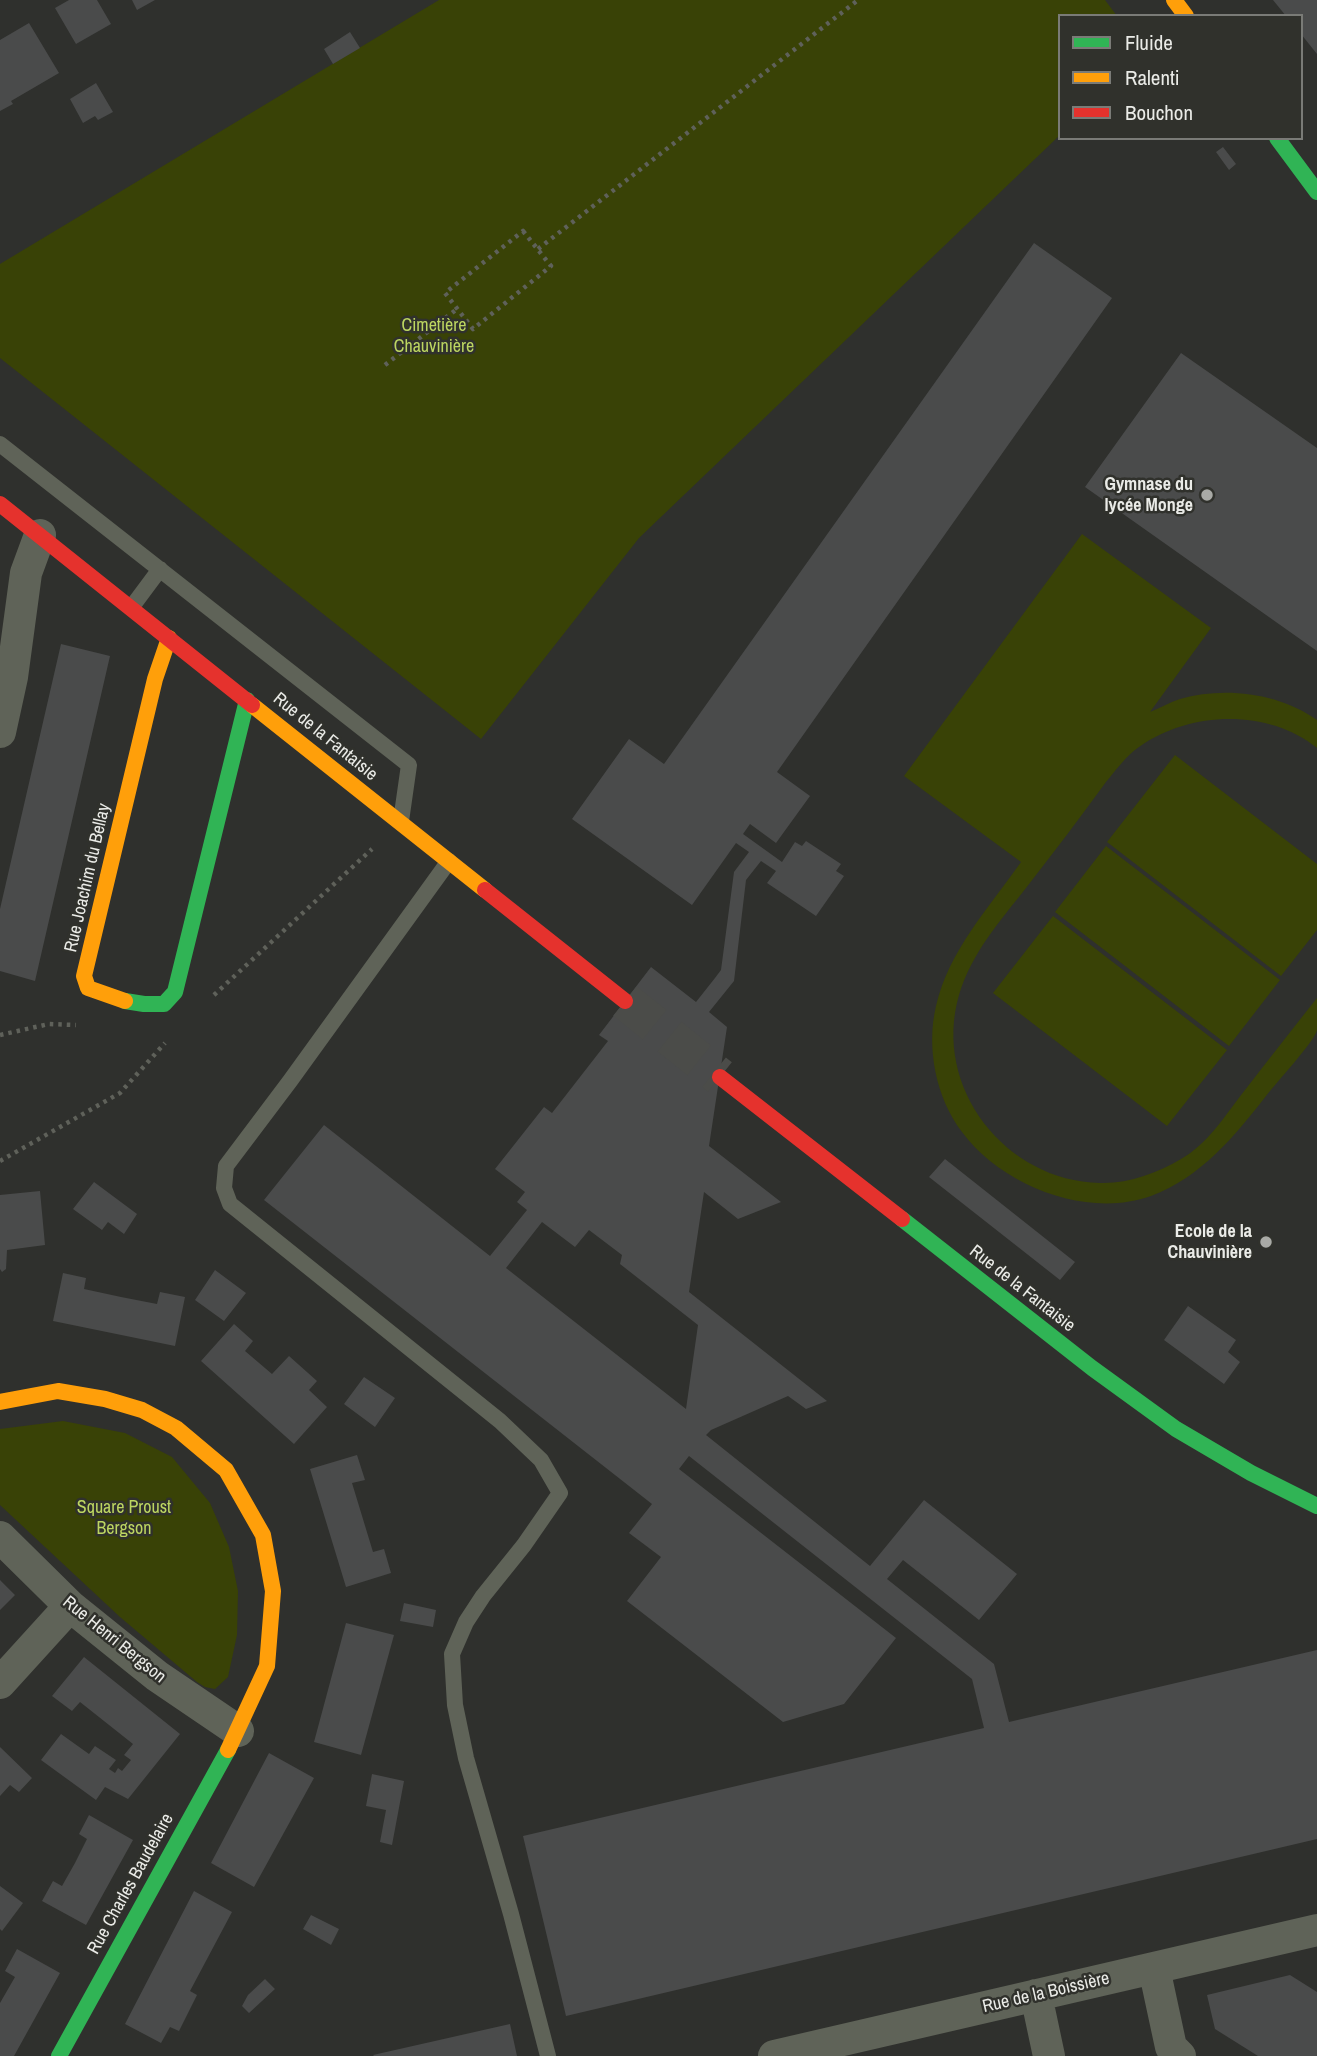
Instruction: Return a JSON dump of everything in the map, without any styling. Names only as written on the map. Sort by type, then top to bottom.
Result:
[{"type":"street","points":[[1278,140],[1317,192]]},
{"type":"street","name":"Rue de la Fantaisie","points":[[0,504],[625,1001]]},
{"type":"street","points":[[0,732],[6,676],[26,573],[40,535]]},
{"type":"street","name":"Rue Joachim du Bellay","points":[[169,638],[156,679],[84,976],[89,988],[109,997],[146,1006],[164,1004],[175,992],[247,700]]},
{"type":"street","name":"Rue de la Fantaisie","points":[[720,1077],[1092,1368],[1155,1414],[1251,1473],[1317,1506]]},
{"type":"street","name":"Rue Charles Baudelaire","points":[[0,1402],[58,1391],[105,1399],[142,1410],[176,1428],[226,1470],[263,1535],[274,1591],[267,1666],[238,1731],[59,2056]]},
{"type":"street","name":"Rue Henri Bergson","points":[[0,1537],[70,1606],[157,1676],[238,1731]]},
{"type":"street","points":[[0,1683],[70,1606]]},
{"type":"street","name":"Rue de la Boissière","points":[[774,2056],[1317,1930]]},
{"type":"street","points":[[1154,1968],[1171,2048],[1180,2056]]},
{"type":"street","points":[[1036,1995],[1049,2056]]},
{"type":"lane","points":[[0,444],[409,765],[401,823]]},
{"type":"lane","points":[[131,608],[160,569]]},
{"type":"lane","points":[[449,861],[226,1166],[224,1188],[230,1204],[500,1421],[541,1460],[560,1493],[477,1604],[452,1654],[455,1704],[466,1758],[548,2056]]},
{"type":"path","points":[[538,249],[858,0]]},
{"type":"path","points":[[523,231],[551,266],[473,329],[457,309],[445,293],[523,231]]},
{"type":"path","points":[[385,365],[457,309]]},
{"type":"path","points":[[214,996],[401,823]]},
{"type":"path","points":[[0,1161],[120,1093],[165,1042]]},
{"type":"green space","name":"Cimetière Chauvinière","points":[[439,0],[1105,0],[1116,14],[1058,14],[1058,137],[639,538],[481,739],[0,358],[0,264]]},
{"type":"green space","points":[[1082,534],[1211,628],[1150,712],[1176,700],[1197,695],[1233,693],[1269,698],[1317,720],[1317,748],[1276,726],[1228,719],[1181,726],[1139,747],[1106,782],[997,926],[964,980],[953,1030],[956,1063],[967,1095],[984,1123],[1007,1147],[1035,1166],[1066,1178],[1100,1183],[1132,1180],[1162,1169],[1191,1153],[1216,1128],[1317,998],[1315,1036],[1242,1126],[1201,1167],[1186,1178],[1151,1196],[1126,1202],[1074,1200],[1023,1182],[999,1168],[979,1151],[953,1119],[940,1088],[933,1055],[936,1006],[950,966],[960,948],[1021,862],[904,776]]},
{"type":"green space","points":[[1175,755],[1317,864],[1317,930],[1281,976],[1107,842]]},
{"type":"green space","points":[[1106,846],[1280,980],[1229,1046],[1055,912]]},
{"type":"green space","points":[[1053,916],[1227,1050],[1167,1126],[993,993]]},
{"type":"green space","name":"Square Proust Bergson","points":[[63,1421],[125,1433],[172,1457],[210,1503],[229,1547],[238,1591],[237,1635],[228,1677],[215,1689],[197,1682],[120,1617],[0,1505],[0,1429]]},
{"type":"building","points":[[69,0],[97,0],[111,24],[76,44],[55,8]]},
{"type":"building","points":[[132,0],[155,0],[137,10]]},
{"type":"building","points":[[1273,0],[1317,0],[1317,54],[1303,36],[1303,14],[1284,14]]},
{"type":"building","points":[[29,23],[59,73],[11,101],[13,104],[0,111],[0,40]]},
{"type":"building","points":[[350,32],[360,48],[333,64],[324,49]]},
{"type":"building","points":[[96,83],[113,112],[98,120],[95,116],[83,123],[70,99]]},
{"type":"building","points":[[1223,147],[1236,164],[1229,170],[1216,152]]},
{"type":"building","points":[[1034,243],[1112,298],[777,772],[810,796],[776,843],[750,824],[743,834],[782,862],[795,842],[802,846],[806,841],[841,864],[836,871],[844,876],[816,916],[767,883],[776,871],[761,861],[746,880],[734,981],[709,1012],[727,1027],[709,1146],[781,1202],[738,1219],[704,1192],[689,1292],[827,1401],[806,1409],[788,1396],[711,1430],[706,1435],[870,1566],[924,1500],[1017,1574],[979,1620],[903,1560],[887,1579],[994,1664],[1009,1722],[1317,1650],[1317,1839],[566,2016],[523,1836],[984,1728],[972,1679],[689,1456],[679,1469],[896,1638],[844,1704],[783,1722],[627,1601],[661,1557],[629,1533],[652,1504],[264,1200],[324,1125],[490,1256],[527,1210],[517,1202],[525,1192],[495,1169],[544,1107],[552,1113],[608,1041],[599,1035],[651,967],[696,1002],[721,970],[734,872],[749,852],[736,843],[692,905],[572,819],[629,739],[664,764]],"holes":[[[542,1222],[575,1247],[589,1230],[622,1255],[620,1264],[698,1325],[686,1409],[506,1268]]]},
{"type":"building","name":"Gymnase du lycée Monge","points":[[1181,353],[1317,448],[1317,651],[1085,487]]},
{"type":"building","points":[[61,644],[110,656],[35,981],[0,971],[0,909]]},
{"type":"building","points":[[945,1159],[1075,1262],[1060,1280],[929,1177]]},
{"type":"building","points":[[94,1182],[137,1214],[124,1234],[108,1222],[102,1230],[73,1209]]},
{"type":"building","points":[[40,1191],[45,1245],[7,1250],[6,1269],[2,1272],[0,1195]]},
{"type":"building","points":[[215,1270],[246,1293],[224,1321],[195,1300]]},
{"type":"building","points":[[63,1273],[86,1278],[84,1289],[121,1297],[157,1304],[160,1292],[185,1297],[175,1346],[53,1321]]},
{"type":"building","points":[[1188,1306],[1236,1340],[1228,1352],[1240,1362],[1224,1384],[1164,1340]]},
{"type":"building","points":[[234,1324],[253,1341],[245,1351],[272,1374],[289,1356],[317,1381],[309,1390],[327,1407],[294,1444],[201,1361]]},
{"type":"building","points":[[364,1377],[395,1398],[375,1427],[344,1404]]},
{"type":"building","points":[[357,1455],[365,1480],[352,1483],[373,1552],[384,1549],[391,1573],[346,1587],[310,1469]]},
{"type":"building","points":[[0,1580],[15,1595],[0,1610]]},
{"type":"building","points":[[404,1603],[436,1610],[433,1627],[400,1621]]},
{"type":"building","points":[[346,1623],[394,1635],[361,1755],[314,1742]]},
{"type":"building","points":[[84,1657],[180,1734],[128,1799],[105,1787],[96,1800],[41,1760],[61,1734],[89,1754],[95,1746],[116,1760],[109,1769],[115,1773],[118,1768],[122,1771],[131,1760],[124,1755],[133,1744],[80,1702],[72,1711],[52,1696]]},
{"type":"building","points":[[0,1747],[32,1778],[19,1792],[10,1785],[0,1796]]},
{"type":"building","points":[[269,1753],[314,1778],[254,1887],[211,1863]]},
{"type":"building","points":[[372,1774],[404,1781],[392,1845],[380,1842],[386,1810],[366,1806]]},
{"type":"building","points":[[89,1815],[133,1840],[86,1925],[42,1901],[53,1881],[62,1886],[75,1863],[87,1839],[79,1834]]},
{"type":"building","points":[[0,1886],[23,1903],[2,1931],[0,1929]]},
{"type":"building","points":[[194,1891],[232,1912],[190,1991],[197,1995],[179,2031],[170,2027],[161,2043],[125,2024]]},
{"type":"building","points":[[311,1915],[339,1929],[331,1945],[303,1929]]},
{"type":"building","points":[[17,1949],[60,1973],[14,2056],[0,2056],[0,2003],[15,1977],[5,1971]]},
{"type":"building","points":[[1290,1975],[1317,1992],[1317,2056],[1258,2056],[1215,2029],[1207,1995]]},
{"type":"building","points":[[265,1979],[275,1989],[249,2013],[242,2006],[248,1995]]},
{"type":"building","points":[[510,2024],[517,2056],[373,2055]]},
{"type":"tunnel","points":[[625,1001],[720,1077]]},
{"type":"traffic: fast","points":[[1278,140],[1317,192]]},
{"type":"traffic: fast","points":[[125,1001],[164,1004],[175,992],[247,700]]},
{"type":"traffic: fast","points":[[902,1219],[1092,1368],[1176,1429],[1251,1473],[1317,1506]]},
{"type":"traffic: fast","points":[[59,2056],[228,1750]]},
{"type":"traffic: slow","points":[[1174,0],[1184,14]]},
{"type":"traffic: slow","points":[[125,1001],[88,988],[84,976],[155,679],[169,638]]},
{"type":"traffic: slow","points":[[252,705],[485,890]]},
{"type":"traffic: slow","points":[[0,1402],[58,1391],[105,1399],[142,1410],[176,1428],[226,1470],[263,1535],[273,1591],[267,1666],[228,1750]]},
{"type":"traffic: jam","points":[[0,504],[252,705]]},
{"type":"traffic: jam","points":[[485,890],[625,1001]]},
{"type":"traffic: jam","points":[[720,1077],[902,1219]]},
{"type":"place","name":"Gymnase du lycée Monge","points":[[1207,495]]},
{"type":"place","name":"Ecole de la Chauvinière","points":[[1266,1242]]}]
